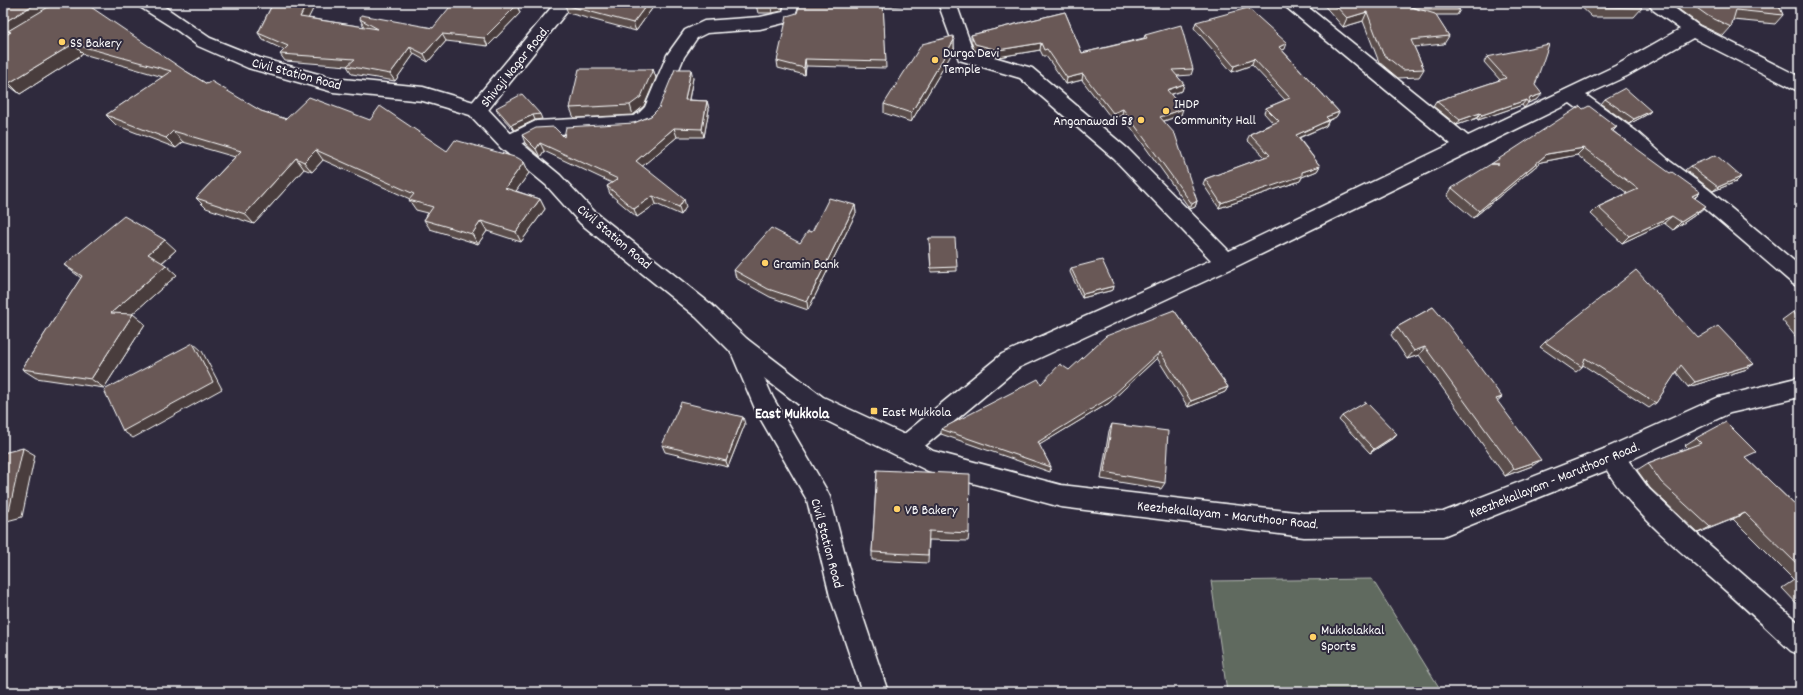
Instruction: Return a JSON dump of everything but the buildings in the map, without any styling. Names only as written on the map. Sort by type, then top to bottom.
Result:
[{"type":"street","name":"Civil Station Road","points":[[146,3],[184,27],[204,42],[254,63],[333,85],[423,94],[458,103],[477,110],[508,143],[553,180],[587,217],[667,279],[704,311],[739,346],[764,404],[818,497],[843,596],[875,692]]},
{"type":"street","name":"Shivaji Nagar Road.","points":[[477,110],[565,3]]},
{"type":"street","points":[[508,143],[536,128],[636,123],[646,118],[653,110],[676,55],[690,34],[704,27],[760,23],[790,16],[794,3]]},
{"type":"street","points":[[946,3],[965,55],[1026,73],[1121,154],[1226,262]]},
{"type":"street","points":[[1292,3],[1467,146]]},
{"type":"street","points":[[1657,4],[1693,30],[1800,85]]},
{"type":"street","points":[[906,447],[1010,361],[1226,262],[1467,146],[1571,94],[1621,71],[1629,65],[1693,30]]},
{"type":"street","points":[[1571,94],[1629,136],[1664,167],[1701,194],[1800,278]]},
{"type":"street","name":"Keezhekallayam - Maruthoor Road.","points":[[739,346],[815,404],[906,447],[928,460],[1061,496],[1304,525],[1443,524],[1612,457],[1727,404],[1800,387]]},
{"type":"street","points":[[1612,457],[1641,498],[1680,536],[1755,600],[1800,642]]},
{"type":"green space","name":"Mukkolakkal Sports","points":[[1372,579],[1442,692],[1227,692],[1211,581]]},
{"type":"place","name":"SS Bakery","points":[[62,42]]},
{"type":"place","name":"Durga Devi Temple","points":[[935,60]]},
{"type":"place","name":"IHDP Community Hall","points":[[1166,111]]},
{"type":"place","name":"Anganawadi 58","points":[[1141,120]]},
{"type":"place","name":"Gramin Bank","points":[[765,263]]},
{"type":"place","name":"East Mukkola","points":[[874,411]]},
{"type":"place","name":"VB Bakery","points":[[897,509]]},
{"type":"place","name":"Mukkolakkal Sports","points":[[1313,637]]},
{"type":"district","name":"East Mukkola","points":[[792,413]]}]
